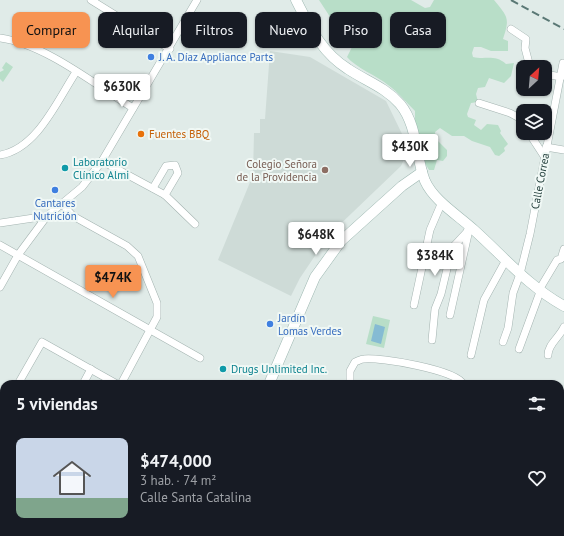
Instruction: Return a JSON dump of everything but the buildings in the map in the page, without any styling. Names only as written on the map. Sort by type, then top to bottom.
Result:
[{"type":"main road","points":[[296,0],[316,39],[329,55],[349,70],[385,89],[401,105],[413,131],[422,172],[430,190],[520,274],[540,291],[564,306]]},
{"type":"main road","points":[[271,380],[314,277],[341,241],[402,186],[422,172]]},
{"type":"street","points":[[91,0],[170,49]]},
{"type":"street","points":[[0,287],[18,255],[47,216],[82,187],[102,161],[170,49],[197,0]]},
{"type":"street","points":[[511,30],[526,39],[525,48],[528,60]]},
{"type":"street","points":[[0,38],[17,41],[42,51],[133,108]]},
{"type":"street","name":"Calle Correa","points":[[503,342],[508,328],[513,293],[520,274],[530,234],[544,156],[562,86],[561,77],[563,63]]},
{"type":"street","points":[[0,155],[22,147],[36,135],[76,72]]},
{"type":"street","points":[[552,75],[561,77]]},
{"type":"street","points":[[478,104],[510,113],[516,116]]},
{"type":"street","points":[[534,140],[544,156]]},
{"type":"street","points":[[546,147],[564,150]]},
{"type":"street","points":[[102,161],[165,195],[195,224]]},
{"type":"street","points":[[153,188],[166,166],[175,165],[178,173],[165,195]]},
{"type":"street","points":[[414,305],[430,230],[442,202]]},
{"type":"street","points":[[62,204],[73,216],[127,246],[138,256],[157,304],[157,317],[123,380]]},
{"type":"street","points":[[0,223],[47,216]]},
{"type":"street","points":[[450,314],[470,226]]},
{"type":"street","points":[[432,340],[434,309],[441,294],[449,255],[452,248],[462,238],[470,226]]},
{"type":"street","points":[[0,245],[200,358]]},
{"type":"street","points":[[519,348],[540,291],[557,260],[561,259],[564,249]]},
{"type":"street","points":[[470,355],[484,300],[506,260]]},
{"type":"street","points":[[548,355],[550,347],[560,336],[564,327]]},
{"type":"street","points":[[20,380],[42,342],[110,380]]},
{"type":"street","points":[[350,380],[350,372],[355,362],[364,359],[396,360],[453,375],[459,380]]},
{"type":"street","points":[[85,380],[91,370]]},
{"type":"shaded area","name":"Colegio Señora de la Providencia","points":[[270,51],[310,57],[386,101],[403,136],[406,155],[401,166],[329,235],[300,278],[291,296],[218,260],[253,175],[254,133],[260,133],[260,119],[265,119]]},
{"type":"green space","points":[[319,0],[411,0],[425,8],[430,7],[434,0],[494,0],[505,14],[507,26],[503,39],[508,41],[508,51],[491,51],[481,47],[474,47],[472,53],[473,57],[477,58],[494,58],[506,64],[514,63],[511,76],[504,83],[489,78],[485,87],[478,88],[476,94],[478,102],[471,103],[467,114],[468,117],[476,120],[474,125],[481,130],[487,124],[498,125],[501,131],[500,133],[508,144],[504,148],[505,151],[499,156],[495,155],[490,147],[472,141],[464,136],[452,136],[440,128],[435,132],[436,139],[447,150],[447,156],[443,161],[437,160],[434,170],[429,170],[423,160],[420,138],[411,126],[415,119],[415,111],[392,88],[355,64],[347,57],[352,48],[382,48],[382,12],[329,12],[329,15]]},
{"type":"green space","points":[[6,62],[13,67],[3,82],[0,79],[0,72],[4,70],[2,68]]},
{"type":"green space","points":[[373,316],[390,320],[384,348],[366,344]]},
{"type":"water","points":[[375,324],[385,327],[381,344],[371,341]]},
{"type":"railway","points":[[511,0],[564,29]]},
{"type":"place","name":"J. A. Díaz Appliance Parts","points":[[151,57]]},
{"type":"place","name":"Fuentes BBQ","points":[[141,134]]},
{"type":"place","name":"Laboratorio Clínico Almi","points":[[65,168]]},
{"type":"place","name":"Colegio Señora de la Providencia","points":[[325,170]]},
{"type":"place","name":"Cantares Nutrición","points":[[55,190]]},
{"type":"place","name":"Jardín Lomas Verdes","points":[[270,324]]},
{"type":"place","name":"Drugs Unlimited Inc.","points":[[223,369]]}]
